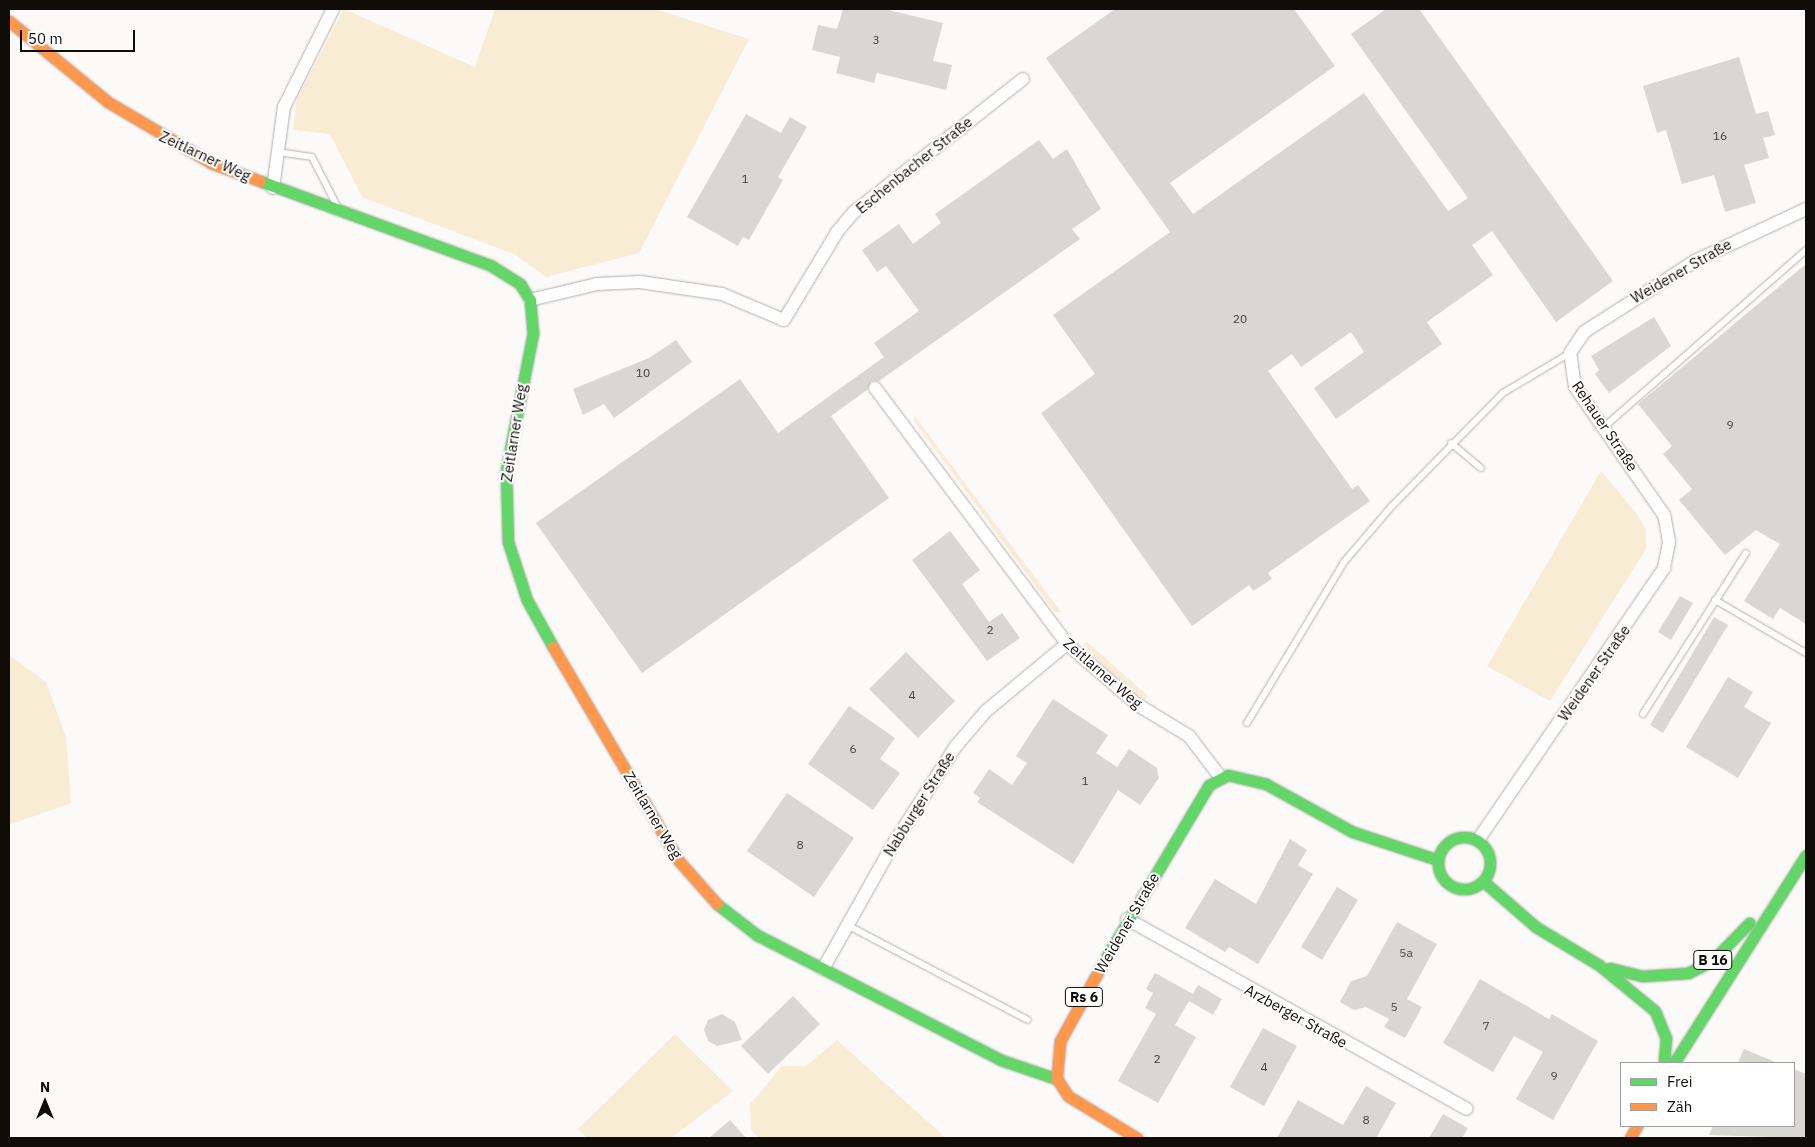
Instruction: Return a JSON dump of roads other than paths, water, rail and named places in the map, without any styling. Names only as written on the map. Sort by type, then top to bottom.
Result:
[{"type":"main road","name":"Zeitlarner Weg","points":[[9,21],[68,73],[149,129],[211,163],[273,188],[490,265],[520,284],[530,300],[533,333],[505,492],[508,542],[527,600],[692,878],[731,917],[823,969],[1001,1060],[1057,1079]]},
{"type":"main road","points":[[1221,778],[1239,776],[1266,784],[1354,832],[1438,860]]},
{"type":"main road","name":"Weidener Straße","points":[[1057,1079],[1055,1063],[1060,1040],[1184,823],[1209,786],[1221,778]]},
{"type":"main road","points":[[1464,836],[1478,840],[1490,861],[1483,881],[1467,889],[1451,886],[1440,875],[1438,860],[1449,841],[1464,836]]},
{"type":"main road","name":"B 16","points":[[1675,1062],[1806,854]]},
{"type":"main road","name":"B 16","points":[[1599,965],[1642,976],[1688,973],[1726,949],[1794,873]]},
{"type":"main road","points":[[1483,881],[1536,927],[1599,965],[1654,1011],[1666,1038],[1664,1062]]},
{"type":"main road","points":[[1057,1079],[1068,1096],[1091,1114],[1136,1138]]},
{"type":"main road","points":[[1630,1138],[1636,1127]]},
{"type":"street","points":[[273,188],[284,107],[333,9]]},
{"type":"street","name":"Eschenbacher Straße","points":[[530,300],[597,284],[640,282],[722,294],[784,320],[837,232],[854,212],[967,127],[1023,79]]},
{"type":"street","name":"Weidener Straße","points":[[1570,353],[1584,332],[1695,260],[1806,209]]},
{"type":"street","name":"Rehauer Straße","points":[[1570,353],[1575,387],[1652,494]]},
{"type":"street","name":"Zeitlarner Weg","points":[[875,388],[1068,644],[1138,705],[1189,736],[1221,778]]},
{"type":"street","name":"Weidener Straße","points":[[1478,840],[1664,568],[1669,542],[1664,515],[1652,494]]},
{"type":"street","name":"Nabburger Straße","points":[[823,969],[847,925],[956,746],[986,711],[1068,644]]},
{"type":"street","name":"Arzberger Straße","points":[[1128,919],[1467,1109]]},
{"type":"lane","points":[[277,152],[312,157],[340,212]]},
{"type":"lane","points":[[1604,427],[1806,250]]},
{"type":"lane","points":[[1247,723],[1344,562],[1451,443],[1503,393],[1570,353]]},
{"type":"lane","points":[[1451,443],[1481,468]]},
{"type":"lane","points":[[1643,714],[1746,553]]},
{"type":"lane","points":[[1715,600],[1806,653]]},
{"type":"lane","points":[[847,925],[1028,1020]]}]
